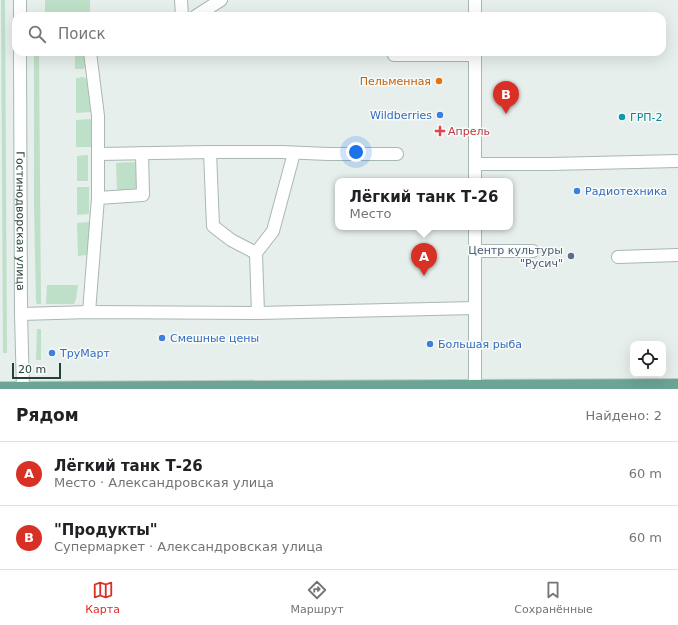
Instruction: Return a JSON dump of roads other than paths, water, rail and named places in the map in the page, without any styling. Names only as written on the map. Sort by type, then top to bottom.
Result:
[{"type":"main road","points":[[0,388],[475,388],[678,385]]},
{"type":"street","points":[[20,0],[20,12]]},
{"type":"street","points":[[181,0],[182,12]]},
{"type":"street","points":[[202,12],[221,0]]},
{"type":"street","points":[[475,0],[475,12]]},
{"type":"street","name":"Гостинодворская улица","points":[[20,56],[21,314],[23,388]]},
{"type":"street","points":[[88,312],[98,198],[99,154],[98,112],[91,56]]},
{"type":"street","points":[[475,56],[476,178]]},
{"type":"street","points":[[99,154],[210,152],[397,154]]},
{"type":"street","points":[[210,152],[212,226],[231,240],[256,254]]},
{"type":"street","points":[[98,198],[143,195],[142,153]]},
{"type":"street","points":[[258,313],[256,254],[273,231],[294,153]]},
{"type":"street","points":[[475,164],[678,161]]},
{"type":"street","points":[[475,388],[476,230]]},
{"type":"street","points":[[476,251],[534,251]]},
{"type":"street","points":[[618,257],[678,255]]},
{"type":"street","points":[[21,314],[88,312],[258,313],[475,308]]},
{"type":"place","name":"Пельменная","points":[[439,81]]},
{"type":"place","name":"\"Продукты\"","points":[[506,114]]},
{"type":"place","name":"Wildberries","points":[[440,115]]},
{"type":"place","name":"ГРП-2","points":[[622,117]]},
{"type":"place","name":"Апрель","points":[[440,131]]},
{"type":"place","name":"Радиотехника","points":[[577,191]]},
{"type":"place","name":"Центр культуры \"Русич\"","points":[[571,256]]},
{"type":"place","name":"Лёгкий танк Т-26","points":[[424,276]]},
{"type":"place","name":"Смешные цены","points":[[162,338]]},
{"type":"place","name":"Большая рыба","points":[[430,344]]},
{"type":"place","name":"ТруМарт","points":[[52,353]]}]
